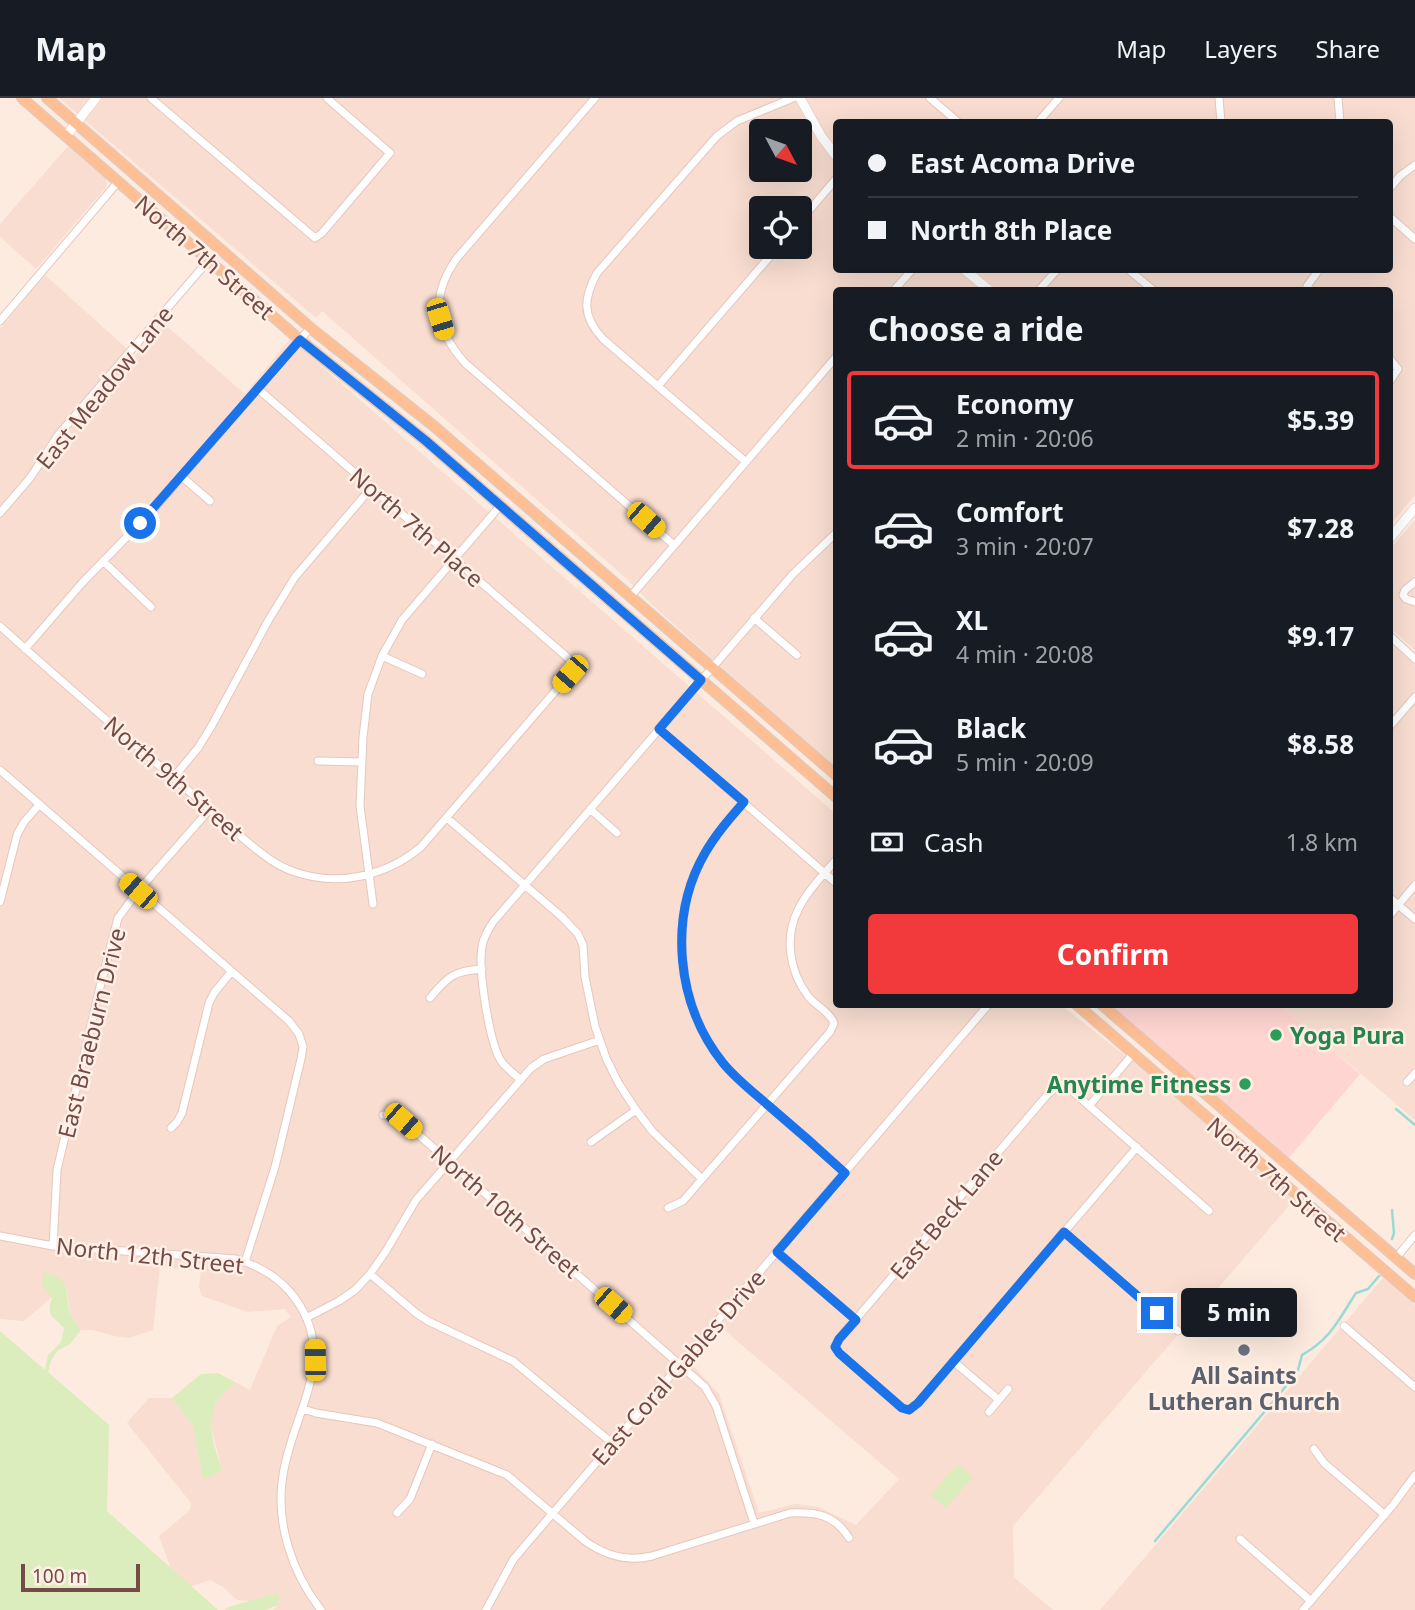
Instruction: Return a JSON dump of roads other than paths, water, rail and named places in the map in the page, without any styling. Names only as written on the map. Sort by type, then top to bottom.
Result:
[{"type":"main road","name":"North 7th Street","points":[[22,98],[300,340],[426,441],[833,794]]},
{"type":"main road","name":"North 7th Street","points":[[47,98],[310,327],[435,427],[712,668],[833,768]]},
{"type":"main road","points":[[170,226],[180,214]]},
{"type":"main road","name":"North 7th Street","points":[[1081,1008],[1415,1297]]},
{"type":"main road","name":"North 7th Street","points":[[1106,1008],[1413,1272]]},
{"type":"main road","points":[[1374,1239],[1376,1264],[1413,1272]]},
{"type":"street","points":[[66,136],[96,98]]},
{"type":"street","points":[[151,98],[315,238],[390,153],[327,98]]},
{"type":"street","points":[[595,98],[447,272],[439,304],[440,319],[452,348],[465,363],[674,545]]},
{"type":"street","points":[[746,462],[603,339],[593,327],[587,313],[586,299],[597,273],[717,136],[737,121],[793,98]]},
{"type":"street","points":[[800,98],[833,152]]},
{"type":"street","points":[[930,98],[954,119]]},
{"type":"street","points":[[1041,119],[1059,98]]},
{"type":"street","points":[[1219,98],[1221,119]]},
{"type":"street","points":[[1338,98],[1340,119]]},
{"type":"street","points":[[1393,184],[1415,165]]},
{"type":"street","points":[[0,321],[118,182]]},
{"type":"street","points":[[812,207],[833,182]]},
{"type":"street","points":[[1393,220],[1415,239]]},
{"type":"street","points":[[658,386],[768,259]]},
{"type":"street","name":"East Meadow Lane","points":[[0,513],[30,478],[59,434],[208,261]]},
{"type":"street","points":[[897,287],[909,273]]},
{"type":"street","points":[[969,273],[985,287]]},
{"type":"street","points":[[1043,287],[1054,273]]},
{"type":"street","points":[[1133,273],[1149,287]]},
{"type":"street","points":[[25,649],[103,561],[144,520],[310,327]]},
{"type":"street","points":[[630,597],[833,360]]},
{"type":"street","name":"North 7th Place","points":[[257,388],[568,658],[575,667]]},
{"type":"street","points":[[181,476],[210,501]]},
{"type":"street","points":[[173,778],[198,748],[211,727],[295,577],[372,487]]},
{"type":"street","points":[[373,904],[361,814],[368,694],[382,656],[402,621],[500,506]]},
{"type":"street","points":[[1393,536],[1411,521],[1415,508]]},
{"type":"street","points":[[520,1080],[502,1062],[489,1019],[482,969],[482,948],[487,931],[754,618],[800,567],[833,538]]},
{"type":"street","points":[[103,561],[151,607]]},
{"type":"street","points":[[1415,582],[1403,594],[1406,599],[1415,602]]},
{"type":"street","points":[[754,618],[797,656]]},
{"type":"street","name":"North 9th Street","points":[[0,626],[267,858],[287,869],[311,877],[335,879],[357,878],[397,865],[421,847],[575,667]]},
{"type":"street","points":[[1393,639],[1415,659]]},
{"type":"street","points":[[382,656],[422,674]]},
{"type":"street","points":[[1393,723],[1415,697]]},
{"type":"street","points":[[659,729],[833,880]]},
{"type":"street","points":[[318,761],[362,762]]},
{"type":"street","points":[[0,770],[295,1028],[303,1047],[301,1059],[275,1167],[245,1262]]},
{"type":"street","points":[[744,802],[714,838],[693,879],[683,919],[682,958],[688,994],[699,1025],[732,1073],[845,1173]]},
{"type":"street","points":[[0,902],[3,879],[17,835],[39,805]]},
{"type":"street","name":"East Braeburn Drive","points":[[53,1246],[57,1170],[118,918],[138,891],[210,809]]},
{"type":"street","points":[[590,810],[617,833]]},
{"type":"street","points":[[447,818],[562,916],[578,934],[583,945],[585,977],[600,1040],[619,1084],[661,1141],[702,1179]]},
{"type":"street","points":[[668,1208],[683,1201],[830,1032],[834,1023],[831,1016],[810,998],[798,980],[790,950],[791,931],[798,908],[833,864]]},
{"type":"street","points":[[1393,911],[1415,885]]},
{"type":"street","points":[[1393,901],[1415,919]]},
{"type":"street","points":[[430,998],[447,978],[454,974],[462,970],[482,969]]},
{"type":"street","points":[[171,1128],[182,1113],[209,1003],[231,972]]},
{"type":"street","name":"East Coral Gables Drive","points":[[486,1610],[513,1560],[986,1008]]},
{"type":"street","points":[[306,1318],[355,1290],[370,1274],[416,1200],[538,1062],[600,1040]]},
{"type":"street","points":[[1133,1054],[1089,1106],[1209,1211]]},
{"type":"street","points":[[1407,1082],[1415,1073]]},
{"type":"street","name":"East Beck Lane","points":[[953,1361],[909,1410],[902,1408],[835,1347],[1048,1094],[1060,1084],[1089,1106]]},
{"type":"street","points":[[591,1142],[636,1110]]},
{"type":"street","name":"North 10th Street","points":[[383,1115],[403,1121],[699,1380],[710,1395],[754,1523]]},
{"type":"street","points":[[999,1400],[953,1361],[1137,1147]]},
{"type":"street","points":[[1064,1232],[1178,1332]]},
{"type":"street","points":[[1396,1258],[1415,1235]]},
{"type":"street","name":"North 12th Street","points":[[0,1236],[53,1246],[236,1259],[256,1266],[286,1287],[298,1301],[306,1318],[314,1345],[315,1360],[303,1409],[289,1444],[282,1476],[281,1504],[285,1534],[295,1566],[321,1610]]},
{"type":"street","points":[[777,1252],[856,1320]]},
{"type":"street","points":[[370,1274],[428,1321],[513,1361],[612,1443]]},
{"type":"street","points":[[1344,1326],[1415,1387]]},
{"type":"street","points":[[989,1412],[1008,1389]]},
{"type":"street","points":[[303,1409],[377,1423],[507,1475],[595,1548],[620,1558],[652,1556],[790,1513],[820,1515],[834,1520],[849,1538]]},
{"type":"street","points":[[397,1513],[410,1499],[432,1444]]},
{"type":"street","points":[[1314,1449],[1325,1463],[1385,1515]]},
{"type":"street","points":[[1303,1610],[1385,1515],[1415,1475]]},
{"type":"street","points":[[1240,1539],[1311,1601]]},
{"type":"waterway","points":[[1396,1109],[1415,1125]]},
{"type":"waterway","points":[[1392,1210],[1392,1239]]},
{"type":"waterway","points":[[1155,1541],[1282,1391],[1298,1370],[1302,1355],[1327,1335],[1356,1293],[1368,1289],[1379,1276]]},
{"type":"place","name":"Yoga Pura","points":[[1276,1035]]},
{"type":"place","name":"Anytime Fitness","points":[[1245,1084]]},
{"type":"place","name":"All Saints Lutheran Church","points":[[1244,1350]]}]
